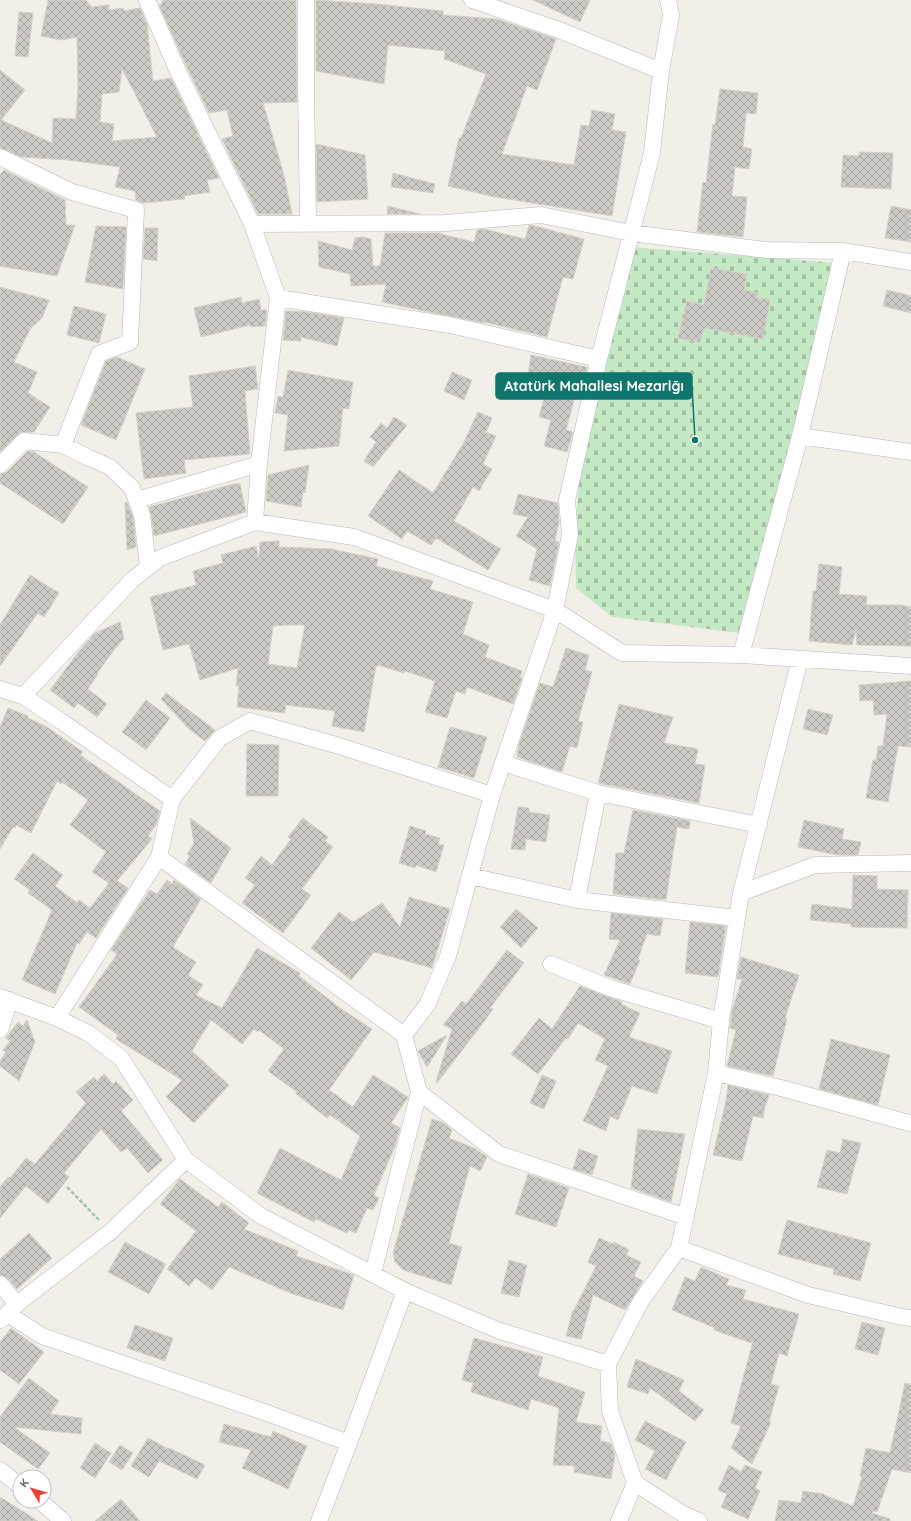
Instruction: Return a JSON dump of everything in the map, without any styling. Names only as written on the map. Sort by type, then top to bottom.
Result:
[{"type":"street","points":[[147,0],[176,67],[252,224],[278,298],[259,464],[255,522]]},
{"type":"street","points":[[306,0],[308,224]]},
{"type":"street","points":[[472,0],[559,30],[661,70]]},
{"type":"street","points":[[404,1035],[426,1006],[448,956],[492,795],[555,610],[570,535],[567,500],[599,359],[652,153],[661,70],[671,15],[668,0]]},
{"type":"street","points":[[0,157],[72,192],[136,210],[130,342],[99,354],[63,444]]},
{"type":"street","points":[[252,224],[446,223],[541,215],[631,233],[766,250],[842,251],[911,262]]},
{"type":"street","points":[[741,655],[800,436],[842,251]]},
{"type":"street","points":[[278,298],[450,325],[599,359]]},
{"type":"street","points":[[800,436],[911,452]]},
{"type":"street","points":[[0,465],[24,441],[63,444],[110,467],[132,488],[137,500],[142,514],[148,567]]},
{"type":"street","points":[[137,500],[259,464]]},
{"type":"street","points":[[23,696],[132,580],[148,567],[160,558],[255,522],[354,537],[555,610],[622,653],[741,655],[911,666]]},
{"type":"street","points":[[699,1521],[683,1514],[635,1483],[610,1411],[608,1364],[641,1301],[679,1248],[716,1073],[721,1021],[741,893],[800,659]]},
{"type":"street","points":[[0,689],[23,696],[172,799]]},
{"type":"street","points":[[57,1018],[159,857],[172,799],[220,738],[250,721],[336,745],[492,795]]},
{"type":"street","points":[[503,763],[598,793],[759,825]]},
{"type":"street","points":[[576,900],[598,793]]},
{"type":"street","points":[[159,857],[404,1035],[419,1092],[373,1273]]},
{"type":"street","points":[[741,893],[815,865],[911,863]]},
{"type":"street","points":[[470,876],[576,900],[737,918]]},
{"type":"street","points":[[551,964],[610,988],[721,1021]]},
{"type":"street","points":[[0,1030],[5,999],[57,1018],[88,1033],[121,1058],[186,1160],[261,1216],[405,1291],[500,1331],[608,1364]]},
{"type":"street","points":[[716,1073],[781,1088],[909,1123]]},
{"type":"street","points":[[419,1092],[499,1154],[686,1217]]},
{"type":"street","points":[[8,1313],[110,1232],[186,1160]]},
{"type":"street","points":[[679,1248],[808,1295],[911,1318]]},
{"type":"street","points":[[0,1284],[8,1313],[42,1336],[267,1413],[349,1443]]},
{"type":"street","points":[[318,1521],[349,1443],[405,1291]]},
{"type":"street","points":[[0,1470],[12,1480]]},
{"type":"street","points":[[619,1521],[635,1483]]},
{"type":"street","points":[[49,1509],[63,1521]]},
{"type":"path","points":[[67,1187],[110,1232]]},
{"type":"green space","points":[[630,247],[849,264],[812,413],[739,633],[612,617],[576,588],[575,533],[580,467]]},
{"type":"building","points":[[48,0],[86,0],[92,7],[109,5],[109,10],[123,8],[124,11],[140,8],[147,24],[153,81],[171,78],[219,178],[207,180],[210,192],[184,196],[185,199],[142,203],[136,200],[135,191],[115,187],[120,167],[67,160],[22,157],[0,148],[0,70],[25,90],[1,120],[52,143],[53,118],[76,119],[78,88],[77,37],[61,40],[41,36]],"holes":[[[122,69],[157,137],[112,141],[114,124],[100,122],[102,94],[119,92]]]},
{"type":"building","points":[[162,0],[296,0],[297,102],[263,103],[284,175],[292,214],[258,214],[222,139],[233,136],[227,110],[209,113],[159,5],[162,4]]},
{"type":"building","points":[[316,0],[377,4],[443,11],[443,15],[497,19],[556,39],[537,90],[527,86],[502,154],[574,165],[581,125],[589,126],[592,110],[615,114],[612,130],[626,132],[612,216],[495,197],[448,186],[459,138],[461,138],[486,74],[444,59],[445,51],[388,45],[384,84],[316,71]]},
{"type":"building","points":[[533,0],[590,0],[580,22]]},
{"type":"building","points":[[19,12],[33,13],[28,57],[15,56]]},
{"type":"building","points":[[720,89],[758,93],[756,114],[746,113],[743,147],[752,149],[749,169],[735,167],[732,196],[747,197],[743,237],[697,232],[703,182],[706,183],[713,124],[715,125]]},
{"type":"building","points":[[316,144],[365,155],[368,199],[317,202]]},
{"type":"building","points":[[859,152],[893,153],[891,189],[841,187],[843,155],[859,156]]},
{"type":"building","points":[[4,170],[65,200],[66,225],[75,225],[57,276],[0,266],[0,175]]},
{"type":"building","points":[[393,173],[435,184],[433,193],[391,187]]},
{"type":"building","points":[[388,206],[420,214],[387,214]]},
{"type":"building","points":[[891,206],[911,210],[911,242],[885,238]]},
{"type":"building","points":[[531,225],[584,239],[573,279],[563,277],[547,337],[484,322],[485,323],[382,302],[386,284],[351,286],[350,274],[319,267],[318,241],[352,250],[355,238],[363,237],[371,239],[373,266],[380,266],[385,233],[441,233],[474,242],[477,230],[484,229],[525,239],[529,226]]},
{"type":"building","points":[[96,226],[126,227],[123,289],[85,282]]},
{"type":"building","points":[[145,228],[158,228],[157,261],[143,259]]},
{"type":"building","points":[[711,268],[747,274],[744,290],[758,293],[757,298],[770,300],[763,339],[704,328],[700,343],[678,338],[687,301],[704,305]]},
{"type":"building","points":[[0,287],[49,300],[42,318],[30,329],[14,362],[37,372],[28,393],[50,407],[34,432],[21,432],[0,452]]},
{"type":"building","points":[[887,290],[911,296],[911,313],[883,306]]},
{"type":"building","points":[[241,297],[242,303],[259,299],[261,310],[267,310],[265,326],[251,327],[250,325],[201,337],[194,308]]},
{"type":"building","points":[[74,306],[106,314],[99,343],[67,335]]},
{"type":"building","points":[[286,311],[307,312],[344,318],[337,346],[301,337],[301,341],[283,340]]},
{"type":"building","points":[[531,355],[587,367],[581,394],[576,393],[566,430],[573,432],[567,452],[544,446],[551,420],[539,417],[548,384],[527,381]]},
{"type":"building","points":[[117,357],[145,369],[116,440],[81,425],[106,361]]},
{"type":"building","points":[[255,366],[258,389],[245,391],[250,454],[184,460],[186,473],[144,479],[136,413],[193,407],[189,376]]},
{"type":"building","points":[[288,370],[353,382],[349,409],[343,408],[339,446],[284,451],[288,415],[275,413],[278,396],[283,397]]},
{"type":"building","points":[[452,372],[472,380],[464,400],[444,391]]},
{"type":"building","points":[[478,412],[492,418],[486,432],[496,436],[483,464],[492,469],[479,491],[473,487],[454,521],[501,549],[488,570],[436,538],[431,545],[407,531],[402,539],[368,516],[399,470],[433,493],[463,444]]},
{"type":"building","points":[[394,417],[407,425],[373,467],[364,461],[376,442],[370,437],[381,423],[387,428]]},
{"type":"building","points":[[28,451],[34,452],[88,487],[63,524],[0,483],[0,474],[7,472]]},
{"type":"building","points":[[309,465],[305,493],[303,492],[301,507],[266,501],[268,475]]},
{"type":"building","points":[[234,484],[240,484],[246,512],[154,536],[149,507]]},
{"type":"building","points":[[518,494],[558,503],[559,522],[555,541],[559,542],[550,586],[529,580],[537,549],[516,536],[528,517],[513,514]]},
{"type":"building","points":[[125,502],[127,502],[133,517],[136,547],[127,550]]},
{"type":"building","points":[[279,541],[279,547],[331,549],[378,559],[376,566],[433,581],[430,589],[473,602],[463,634],[489,645],[485,657],[522,671],[520,678],[522,678],[513,704],[467,687],[465,694],[456,691],[447,718],[425,712],[435,681],[405,671],[404,673],[378,665],[377,667],[376,666],[364,732],[332,726],[335,711],[286,705],[285,713],[237,707],[239,686],[236,686],[238,668],[200,680],[189,644],[163,650],[150,597],[196,585],[193,571],[223,563],[221,555],[256,546],[259,559],[260,542]],"holes":[[[305,625],[297,668],[268,664],[273,626]]]},
{"type":"building","points":[[819,564],[842,567],[839,594],[867,596],[866,605],[901,605],[911,607],[911,646],[857,645],[856,630],[852,645],[809,641],[813,591],[816,591]]},
{"type":"building","points":[[30,575],[59,593],[44,617],[38,613],[0,666],[0,625]]},
{"type":"building","points":[[120,622],[124,639],[97,673],[98,674],[88,689],[107,704],[97,717],[78,703],[74,708],[50,690],[80,650],[95,633]]},
{"type":"building","points":[[566,648],[589,655],[585,670],[592,672],[578,721],[583,722],[577,748],[570,746],[562,772],[517,757],[519,744],[540,683],[553,687]]},
{"type":"building","points":[[911,681],[911,747],[898,746],[888,802],[866,798],[873,760],[876,760],[878,746],[883,746],[887,714],[874,715],[873,700],[860,701],[859,685]]},
{"type":"building","points":[[166,693],[215,730],[205,741],[189,729],[161,699]]},
{"type":"building","points":[[146,700],[170,718],[146,750],[122,732]]},
{"type":"building","points":[[619,704],[673,717],[664,743],[698,749],[695,764],[705,765],[699,803],[598,783]]},
{"type":"building","points":[[8,708],[28,716],[28,718],[47,727],[83,752],[80,755],[160,811],[156,825],[148,836],[152,839],[117,881],[128,888],[96,938],[87,932],[79,944],[77,943],[55,994],[22,980],[52,910],[28,893],[30,890],[14,879],[33,853],[63,875],[55,886],[77,903],[79,900],[90,908],[109,883],[92,872],[106,852],[70,825],[88,800],[62,782],[61,784],[57,781],[31,833],[16,825],[15,828],[13,827],[0,849],[0,727]]},
{"type":"building","points":[[808,709],[833,715],[827,735],[803,729]]},
{"type":"building","points":[[450,727],[487,737],[474,778],[438,767]]},
{"type":"building","points":[[247,744],[279,745],[278,796],[246,796]]},
{"type":"building","points":[[518,807],[529,808],[529,812],[550,815],[546,842],[526,839],[525,850],[511,849]]},
{"type":"building","points":[[633,810],[690,821],[689,829],[677,827],[666,900],[613,894],[616,853],[624,853]]},
{"type":"building","points":[[190,818],[231,848],[211,883],[185,864],[190,856],[187,854],[194,844]]},
{"type":"building","points":[[303,818],[328,837],[325,841],[333,847],[302,889],[311,895],[283,933],[242,903],[255,885],[245,878],[261,856],[272,865],[291,839],[288,837]]},
{"type":"building","points":[[804,820],[844,829],[842,839],[861,842],[858,855],[837,855],[798,847]]},
{"type":"building","points":[[410,826],[426,831],[425,834],[440,838],[438,844],[444,845],[436,872],[416,865],[415,868],[399,863]]},
{"type":"building","points":[[853,875],[877,876],[877,889],[908,890],[907,928],[851,927],[851,924],[810,920],[812,904],[852,909]]},
{"type":"building","points":[[167,880],[172,884],[174,880],[201,899],[173,947],[196,962],[188,975],[203,985],[196,995],[222,1008],[257,948],[300,973],[299,976],[340,1008],[372,1029],[329,1090],[353,1107],[373,1075],[408,1097],[391,1123],[400,1128],[395,1146],[374,1195],[379,1198],[373,1210],[367,1208],[356,1233],[349,1230],[347,1233],[316,1219],[314,1222],[257,1193],[280,1148],[341,1180],[360,1136],[330,1115],[327,1118],[296,1094],[297,1092],[268,1071],[284,1049],[259,1030],[258,1032],[254,1029],[242,1044],[211,1020],[192,1051],[229,1085],[194,1123],[166,1097],[182,1080],[116,1039],[118,1035],[79,1007],[116,956],[117,954],[111,950],[150,890],[157,894]]},
{"type":"building","points":[[409,897],[450,909],[432,968],[374,952],[351,980],[311,948],[339,912],[353,922],[382,903],[400,927]]},
{"type":"building","points":[[516,909],[538,928],[521,948],[500,927]]},
{"type":"building","points":[[611,913],[663,919],[660,936],[647,934],[638,959],[640,960],[630,984],[604,975],[620,940],[609,939]]},
{"type":"building","points":[[690,922],[726,926],[718,977],[685,973]]},
{"type":"building","points":[[507,950],[524,963],[490,1008],[493,1009],[486,1019],[437,1083],[436,1082],[452,1029],[443,1025],[462,1001],[466,1004]]},
{"type":"building","points":[[741,957],[799,975],[785,1018],[787,1019],[773,1076],[727,1066],[736,1030],[730,1028],[732,1010],[742,979],[737,979]]},
{"type":"building","points":[[580,986],[622,1002],[621,1004],[640,1013],[629,1037],[672,1051],[657,1094],[632,1086],[618,1120],[610,1116],[606,1131],[583,1121],[608,1066],[595,1060],[605,1039],[578,1023],[568,1039],[566,1038],[538,1074],[511,1054],[539,1018],[552,1029]]},
{"type":"building","points":[[27,1020],[35,1042],[19,1081],[0,1066],[0,1061],[6,1052],[3,1050],[10,1041],[6,1038],[18,1022],[23,1026]]},
{"type":"building","points":[[447,1035],[427,1067],[418,1051]]},
{"type":"building","points":[[831,1039],[890,1055],[878,1105],[819,1089]]},
{"type":"building","points":[[104,1074],[113,1084],[116,1081],[133,1100],[121,1111],[163,1160],[148,1173],[127,1148],[121,1152],[101,1129],[64,1173],[69,1177],[48,1204],[26,1186],[0,1218],[0,1187],[8,1177],[10,1178],[26,1158],[35,1164],[86,1103],[76,1092],[94,1077],[97,1081]]},
{"type":"building","points":[[542,1075],[556,1081],[544,1109],[530,1103]]},
{"type":"building","points":[[728,1085],[769,1095],[765,1105],[763,1118],[753,1116],[742,1161],[713,1155],[726,1101]]},
{"type":"building","points":[[432,1119],[442,1122],[452,1130],[449,1138],[474,1148],[487,1157],[480,1171],[470,1166],[457,1212],[449,1243],[462,1247],[451,1285],[403,1270],[395,1262],[393,1253]]},
{"type":"building","points":[[638,1129],[685,1134],[671,1202],[631,1188]]},
{"type":"building","points":[[843,1139],[861,1143],[847,1194],[817,1187],[827,1150],[840,1153]]},
{"type":"building","points":[[579,1149],[598,1156],[592,1175],[573,1169]]},
{"type":"building","points":[[528,1174],[569,1188],[556,1227],[515,1214]]},
{"type":"building","points":[[180,1179],[218,1207],[222,1202],[249,1223],[244,1229],[298,1251],[296,1256],[354,1275],[343,1310],[293,1294],[229,1267],[212,1290],[196,1278],[189,1286],[167,1269],[196,1231],[160,1204]]},
{"type":"building","points":[[787,1220],[871,1243],[860,1281],[833,1274],[834,1269],[778,1254]]},
{"type":"building","points":[[29,1233],[52,1258],[17,1289],[7,1278],[0,1275],[0,1259]]},
{"type":"building","points":[[599,1238],[613,1244],[614,1242],[629,1250],[626,1255],[641,1262],[634,1276],[643,1281],[625,1310],[593,1295],[581,1339],[566,1336],[573,1310],[596,1266],[588,1262]]},
{"type":"building","points":[[125,1242],[166,1264],[149,1294],[108,1272]]},
{"type":"building","points":[[509,1260],[527,1265],[519,1297],[501,1293]]},
{"type":"building","points":[[701,1267],[729,1279],[726,1285],[746,1290],[743,1299],[799,1314],[787,1356],[779,1353],[771,1384],[779,1386],[769,1422],[771,1422],[752,1464],[731,1448],[741,1426],[731,1423],[753,1341],[751,1343],[714,1330],[715,1328],[672,1310],[685,1277],[695,1281]]},
{"type":"building","points":[[862,1322],[885,1328],[878,1355],[855,1349]]},
{"type":"building","points":[[135,1325],[173,1338],[165,1361],[127,1348]]},
{"type":"building","points":[[11,1328],[44,1352],[19,1384],[0,1370],[0,1342]]},
{"type":"building","points":[[474,1338],[543,1357],[538,1376],[585,1392],[576,1422],[602,1426],[600,1441],[611,1443],[615,1455],[611,1479],[574,1472],[575,1466],[553,1465],[559,1408],[531,1399],[528,1410],[471,1392],[473,1383],[462,1380]]},
{"type":"building","points":[[636,1359],[684,1380],[679,1391],[704,1410],[695,1421],[650,1388],[648,1394],[627,1387]]},
{"type":"building","points":[[29,1378],[59,1401],[50,1414],[82,1418],[81,1434],[14,1427],[50,1453],[38,1469],[0,1442],[0,1417]]},
{"type":"building","points":[[905,1383],[911,1384],[911,1473],[892,1469],[877,1512],[873,1511],[872,1513],[890,1519],[890,1521],[775,1521],[779,1500],[801,1503],[803,1491],[824,1494],[853,1506],[862,1477],[860,1476],[866,1448],[890,1453]]},
{"type":"building","points":[[645,1421],[686,1442],[666,1480],[645,1469],[655,1451],[635,1440]]},
{"type":"building","points":[[224,1424],[271,1437],[273,1431],[307,1446],[288,1489],[242,1468],[251,1450],[219,1442]]},
{"type":"building","points":[[148,1438],[168,1449],[169,1448],[205,1465],[197,1479],[159,1461],[149,1477],[131,1466]]},
{"type":"building","points":[[95,1443],[111,1453],[95,1478],[80,1468]]},
{"type":"building","points":[[120,1445],[133,1453],[122,1470],[109,1462]]},
{"type":"building","points":[[729,1465],[741,1472],[745,1465],[762,1472],[755,1488],[760,1491],[748,1519],[721,1507],[727,1494],[718,1490]]},
{"type":"building","points":[[0,1497],[12,1505],[12,1509],[19,1509],[38,1521],[0,1521]]},
{"type":"building","points":[[121,1499],[140,1521],[95,1521]]},
{"type":"place","name":"Atatürk Mahallesi Mezarlğı","points":[[695,440]]}]
